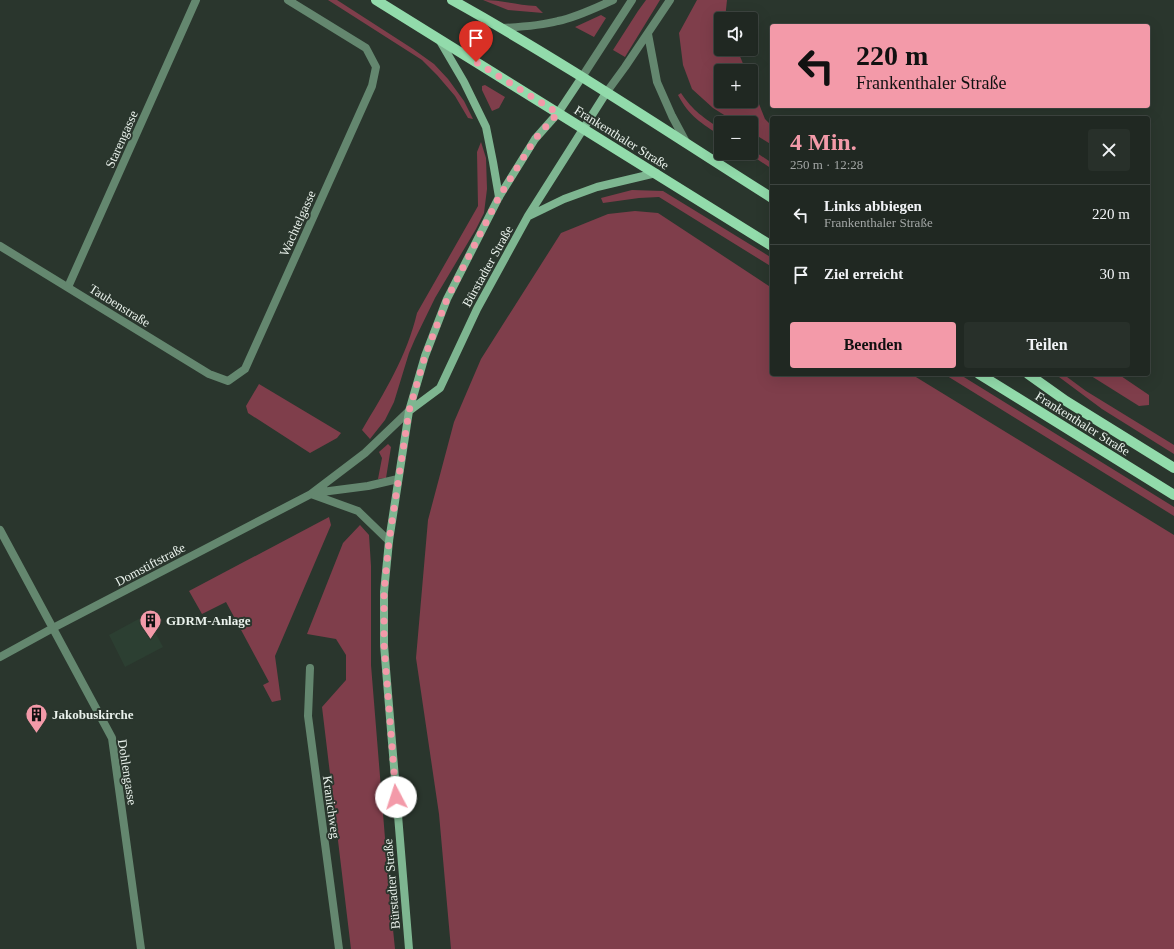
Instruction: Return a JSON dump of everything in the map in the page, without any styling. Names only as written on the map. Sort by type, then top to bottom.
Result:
[{"type":"main road","name":"Frankenthaler Straße","points":[[376,0],[770,245]]},
{"type":"main road","points":[[452,0],[502,28],[582,77],[770,197]]},
{"type":"main road","points":[[440,40],[464,82],[486,127],[499,197]]},
{"type":"main road","name":"Bürstadter Straße","points":[[409,949],[384,645],[384,592],[389,541],[409,411],[425,356],[447,299],[499,197],[535,139],[558,113],[582,77]]},
{"type":"main road","name":"Bürstadter Straße","points":[[409,411],[440,388],[477,309],[528,216],[606,93]]},
{"type":"main road","points":[[528,216],[564,199],[597,187],[656,173]]},
{"type":"main road","name":"Frankenthaler Straße","points":[[982,376],[1174,495]]},
{"type":"main road","name":"Frankenthaler Straße","points":[[1031,376],[1066,401],[1174,468]]},
{"type":"street","name":"Starengasse","points":[[68,287],[196,0]]},
{"type":"street","name":"Wachtelgasse","points":[[228,382],[245,369],[372,86],[376,67],[366,48],[288,0]]},
{"type":"street","points":[[502,28],[530,26],[558,21],[593,9],[613,0]]},
{"type":"street","points":[[582,77],[632,0]]},
{"type":"street","points":[[606,93],[670,0]]},
{"type":"street","points":[[648,34],[658,82],[672,116],[687,144]]},
{"type":"street","name":"Taubenstraße","points":[[0,246],[209,374],[228,382]]},
{"type":"street","points":[[311,494],[365,453],[409,411]]},
{"type":"street","points":[[311,494],[368,486],[398,479]]},
{"type":"street","points":[[311,494],[358,511],[389,541]]},
{"type":"street","name":"Domstiftstraße","points":[[0,657],[311,494]]},
{"type":"street","name":"Dohlengasse","points":[[0,530],[112,738],[141,949]]},
{"type":"street","name":"Kranichweg","points":[[310,668],[308,716],[339,949]]},
{"type":"shaded area","points":[[328,0],[337,0],[434,64],[448,79],[464,101],[473,119],[468,118],[455,96],[422,60]]},
{"type":"shaded area","points":[[483,0],[536,6],[543,13],[508,10]]},
{"type":"shaded area","points":[[646,0],[660,0],[625,57],[613,50]]},
{"type":"shaded area","points":[[697,0],[727,0],[726,12],[714,12],[714,56],[740,56],[743,64],[714,64],[714,108],[758,108],[758,102],[765,119],[770,124],[770,144],[758,136],[758,116],[726,116],[713,108],[692,89],[683,65],[679,33]]},
{"type":"shaded area","points":[[601,15],[606,18],[594,37],[575,27]]},
{"type":"shaded area","points":[[485,85],[505,97],[499,108],[492,111],[482,90],[482,86]]},
{"type":"shaded area","points":[[681,93],[699,114],[714,124],[714,131],[691,114],[678,95]]},
{"type":"shaded area","points":[[481,142],[486,158],[487,189],[484,213],[435,298],[409,353],[394,402],[385,420],[370,439],[362,430],[394,374],[413,329],[417,313],[478,206],[477,152]]},
{"type":"shaded area","points":[[758,154],[770,162],[770,168],[758,160]]},
{"type":"shaded area","points":[[632,190],[663,191],[770,257],[770,266],[659,197],[603,203],[601,198]]},
{"type":"shaded area","points":[[635,211],[658,213],[770,287],[770,376],[914,376],[1174,535],[1174,949],[451,949],[439,814],[416,658],[428,520],[454,422],[481,359],[561,233],[608,214]]},
{"type":"shaded area","points":[[947,376],[962,376],[1174,507],[1174,516]]},
{"type":"shaded area","points":[[1058,376],[1066,376],[1086,391],[1174,445],[1174,454],[1102,409]]},
{"type":"shaded area","points":[[1091,376],[1121,376],[1149,395],[1149,405],[1139,406]]},
{"type":"shaded area","points":[[259,384],[341,433],[337,438],[310,453],[248,413],[246,406]]},
{"type":"shaded area","points":[[388,444],[391,447],[386,478],[378,479],[382,458],[379,452]]},
{"type":"shaded area","points":[[329,517],[331,525],[275,656],[281,700],[272,702],[263,685],[269,682],[226,602],[202,614],[189,591]]},
{"type":"shaded area","points":[[360,525],[369,535],[371,566],[371,665],[395,949],[351,949],[322,707],[346,680],[346,655],[336,639],[307,634],[343,543]]},
{"type":"shaded area","points":[[146,615],[163,647],[125,667],[109,635]]},
{"type":"place","name":"GDRM-Anlage","points":[[151,640]]},
{"type":"place","name":"Jakobuskirche","points":[[36,734]]},
{"type":"route","points":[[396,797],[384,645],[384,592],[389,541],[409,411],[425,356],[447,299],[499,197],[535,139],[558,113],[476,62]]}]
